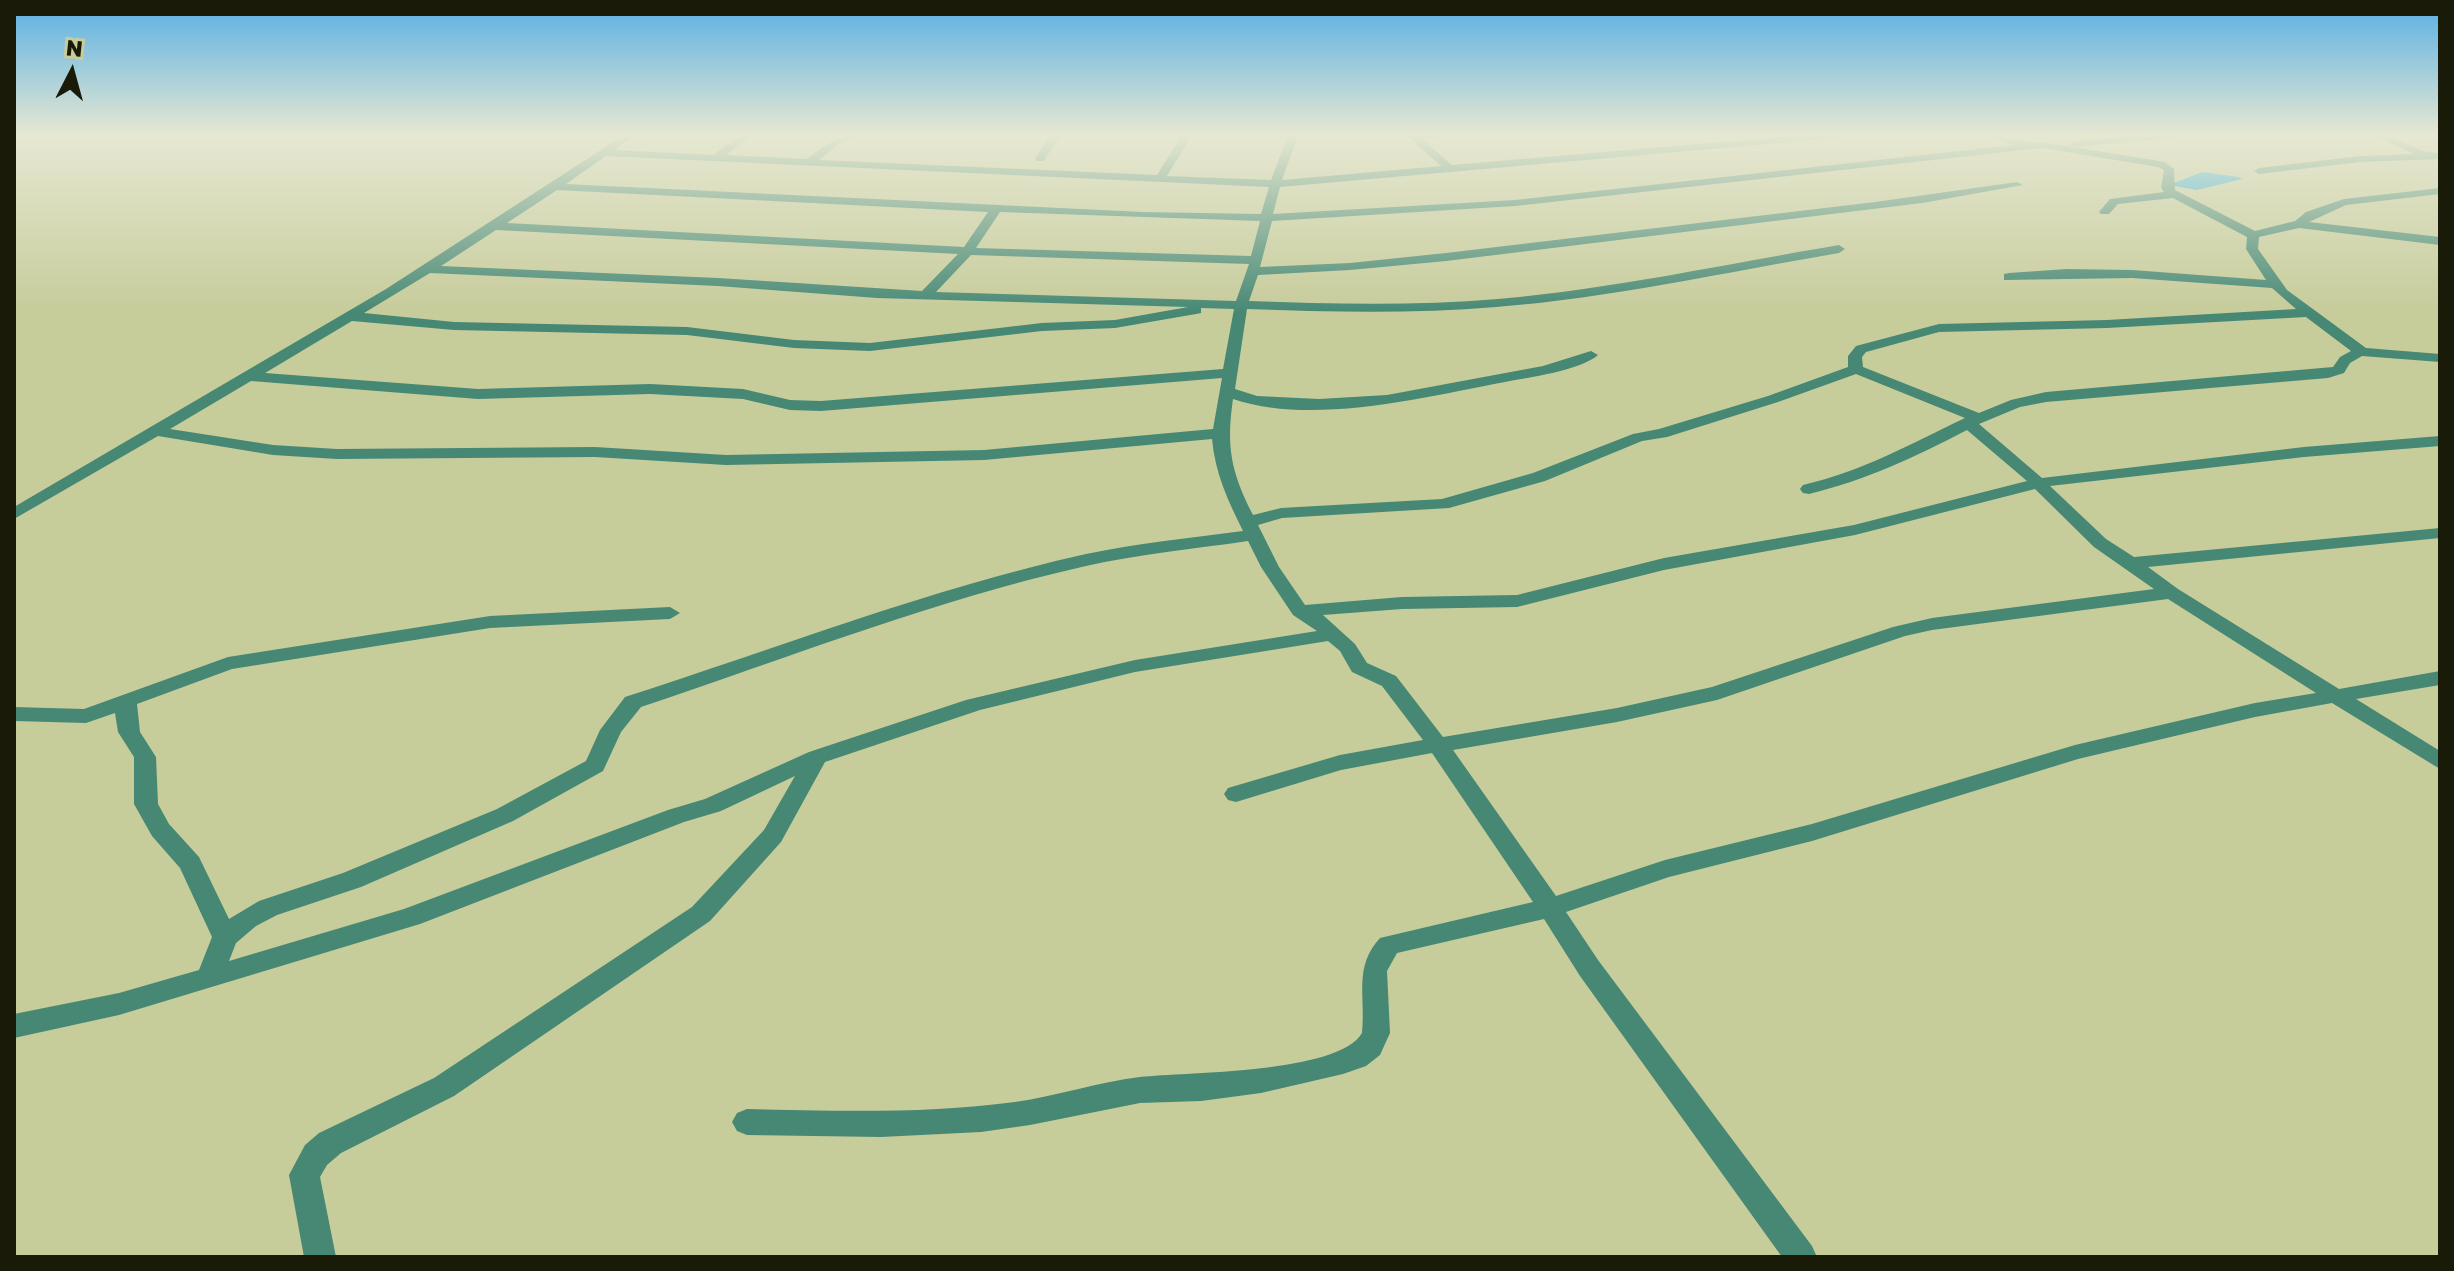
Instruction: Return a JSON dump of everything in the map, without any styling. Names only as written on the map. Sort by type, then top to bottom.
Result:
[{"type":"street","points":[[14,514],[250,376],[543,194]]},
{"type":"street","points":[[702,194],[1266,218],[1485,206],[1595,194]]},
{"type":"street","points":[[1272,194],[1241,305],[1218,443],[1231,488],[1270,567],[1300,611],[1317,620],[1348,648],[1359,667],[1389,681],[1438,745],[1589,968],[1801,1257]]},
{"type":"street","points":[[493,226],[873,243],[1254,266],[1388,263],[1656,229],[1843,211],[1955,194]]},
{"type":"street","points":[[2105,212],[2114,201],[2171,194]]},
{"type":"street","points":[[2175,194],[2253,235],[2299,224],[2440,241]]},
{"type":"street","points":[[2299,224],[2305,217],[2353,201],[2411,194]]},
{"type":"street","points":[[926,295],[968,251],[996,209]]},
{"type":"street","points":[[2253,235],[2250,241],[2252,249],[2274,284],[2306,313],[2362,352]]},
{"type":"street","points":[[427,269],[926,295],[1379,309],[1497,303],[1575,294],[1839,249]]},
{"type":"street","points":[[2009,277],[2067,273],[2132,274],[2274,284]]},
{"type":"street","points":[[348,316],[454,326],[687,331],[794,344],[870,347],[1042,327],[1120,323],[1214,304]]},
{"type":"street","points":[[1856,369],[1855,353],[1861,349],[1939,328],[2107,324],[2306,313]]},
{"type":"street","points":[[1809,489],[1899,459],[1973,420],[2016,403],[2046,397],[2328,374],[2339,370],[2351,354],[2362,352],[2440,358]]},
{"type":"street","points":[[250,376],[478,394],[650,389],[743,394],[790,405],[821,406],[1227,382],[1255,401],[1319,404],[1387,400],[1546,370],[1591,355]]},
{"type":"street","points":[[209,978],[225,937],[247,919],[268,908],[352,880],[402,856],[505,815],[595,766],[611,730],[633,702],[876,621],[1087,560],[1251,528],[1296,512],[1443,504],[1486,494],[1539,477],[1615,445],[1773,399],[1856,369],[1973,420],[2071,518],[2171,593],[2440,761]]},
{"type":"street","points":[[155,431],[273,450],[337,454],[595,452],[726,460],[984,455],[1220,433]]},
{"type":"street","points":[[1300,611],[1402,603],[1517,601],[1664,564],[1855,530],[2040,484],[2127,470],[2440,441]]},
{"type":"street","points":[[2131,563],[2440,533]]},
{"type":"street","points":[[1236,794],[1340,763],[1617,715],[1717,693],[1900,631],[1932,624],[2171,593]]},
{"type":"street","points":[[14,714],[86,716],[228,663],[490,622],[670,613]]},
{"type":"street","points":[[14,1026],[119,1004],[411,917],[676,816],[713,805],[817,757],[974,705],[1135,666],[1333,634]]},
{"type":"street","points":[[747,1122],[932,1121],[1016,1115],[1071,1101],[1141,1090],[1203,1088],[1298,1074],[1356,1057],[1369,1047],[1379,1032],[1374,962],[1389,945],[1550,908],[1665,869],[1812,832],[2075,752],[2255,710],[2440,678]]},
{"type":"street","points":[[128,700],[125,708],[129,732],[145,757],[146,804],[160,830],[190,863],[225,937]]},
{"type":"street","points":[[320,1257],[304,1175],[316,1155],[330,1143],[444,1087],[484,1062],[701,914],[773,836],[817,757]]}]
